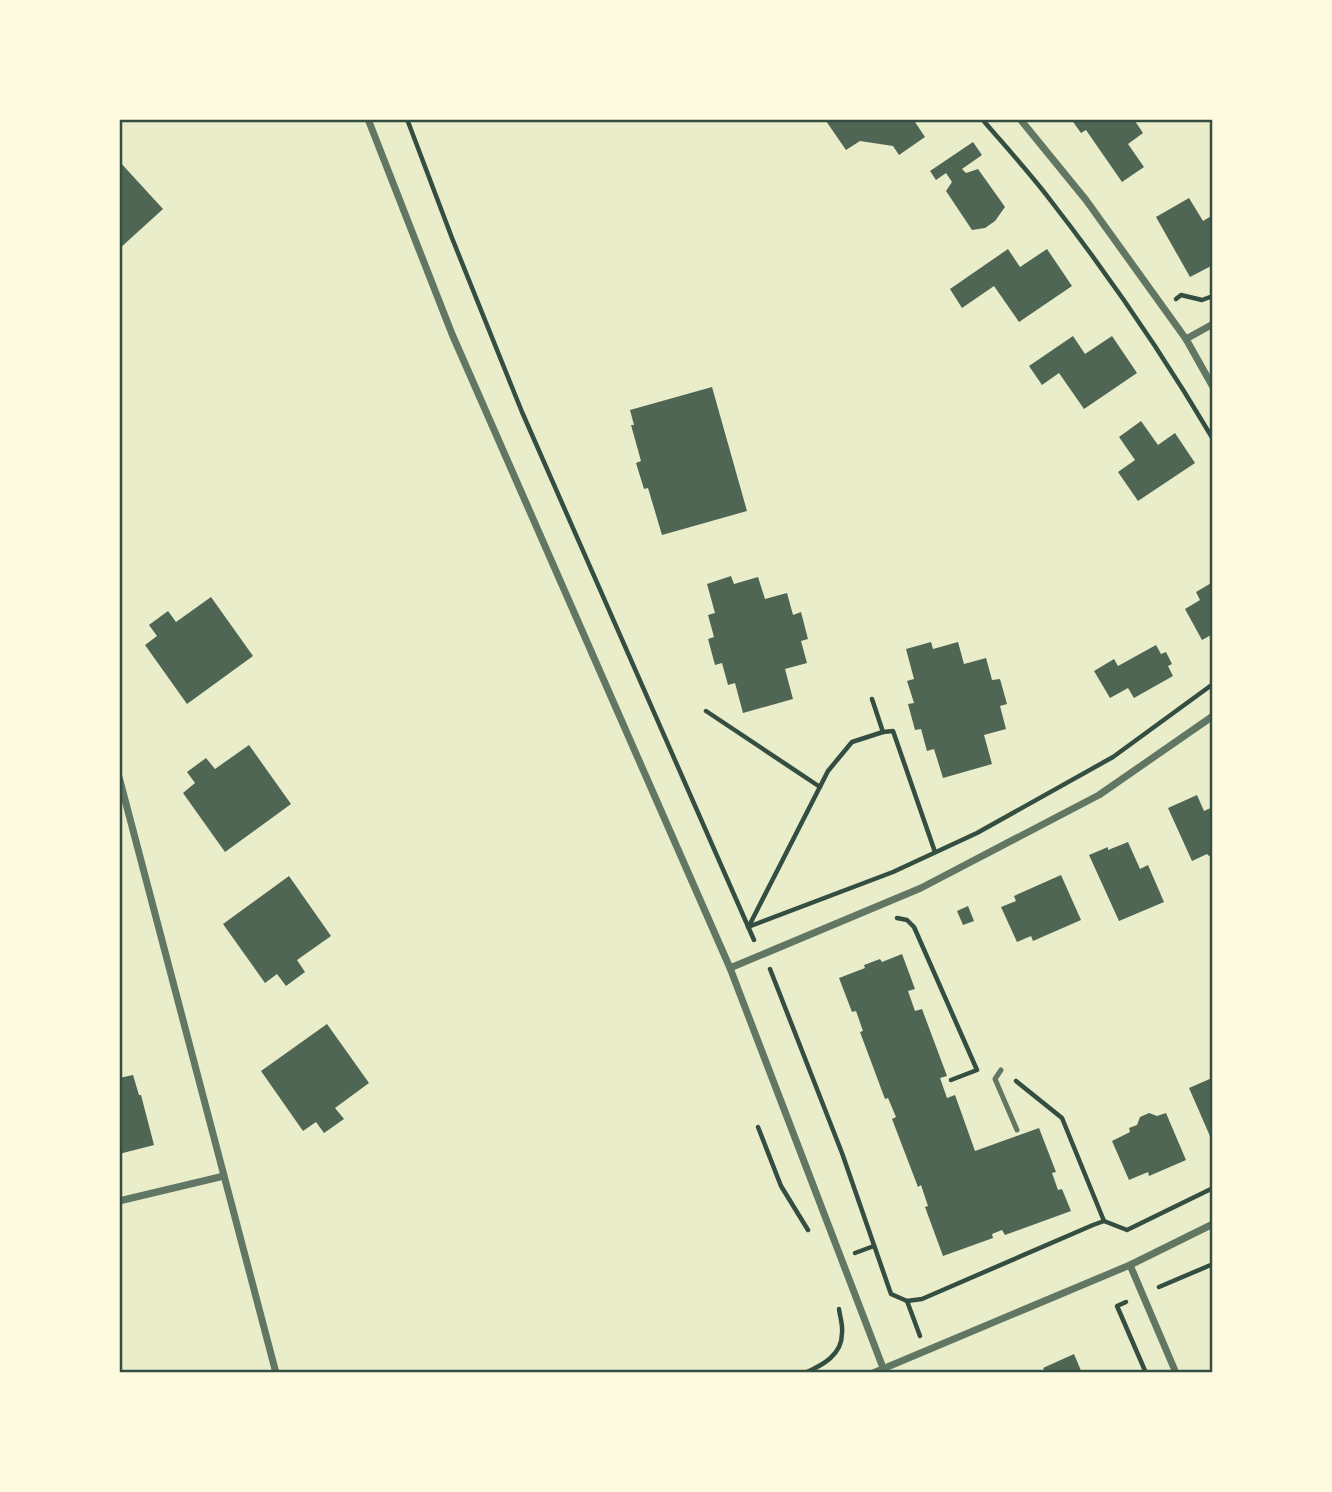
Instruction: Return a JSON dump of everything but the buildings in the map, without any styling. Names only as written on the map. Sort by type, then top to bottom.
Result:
[{"type":"street","points":[[368,119],[458,347],[730,968],[885,1371]]},
{"type":"street","points":[[1020,119],[1086,200],[1186,339],[1213,387]]},
{"type":"street","points":[[1186,339],[1213,324]]},
{"type":"street","points":[[730,968],[921,888],[1099,794],[1213,716]]},
{"type":"street","points":[[119,777],[276,1373]]},
{"type":"street","points":[[119,1201],[224,1176]]},
{"type":"street","points":[[873,1373],[885,1371],[1130,1265],[1213,1224]]},
{"type":"street","points":[[1130,1265],[1176,1373]]},
{"type":"lane","points":[[1001,1070],[995,1079],[1017,1130]]},
{"type":"path","points":[[407,119],[522,412],[748,927]]},
{"type":"path","points":[[982,119],[1049,198],[1090,252],[1142,325],[1213,439]]},
{"type":"path","points":[[1181,295],[1202,300],[1213,296]]},
{"type":"path","points":[[748,927],[893,872],[977,833],[1113,757],[1213,684]]},
{"type":"path","points":[[872,699],[883,732]]},
{"type":"path","points":[[706,711],[820,787]]},
{"type":"path","points":[[748,927],[828,771],[852,742],[893,731],[934,852]]},
{"type":"path","points":[[887,922],[897,918],[907,920],[914,927],[977,1070],[951,1080]]},
{"type":"path","points":[[782,965],[770,970],[842,1153],[891,1294],[907,1301],[922,1299],[1104,1221],[1127,1230],[1213,1188]]},
{"type":"path","points":[[1001,1070],[1062,1118],[1104,1221]]},
{"type":"path","points":[[758,1127],[781,1186],[809,1231]]},
{"type":"path","points":[[1142,1295],[1213,1264]]},
{"type":"path","points":[[805,1373],[827,1363],[838,1350],[843,1333],[835,1298]]},
{"type":"path","points":[[1117,1306],[1146,1373]]}]
